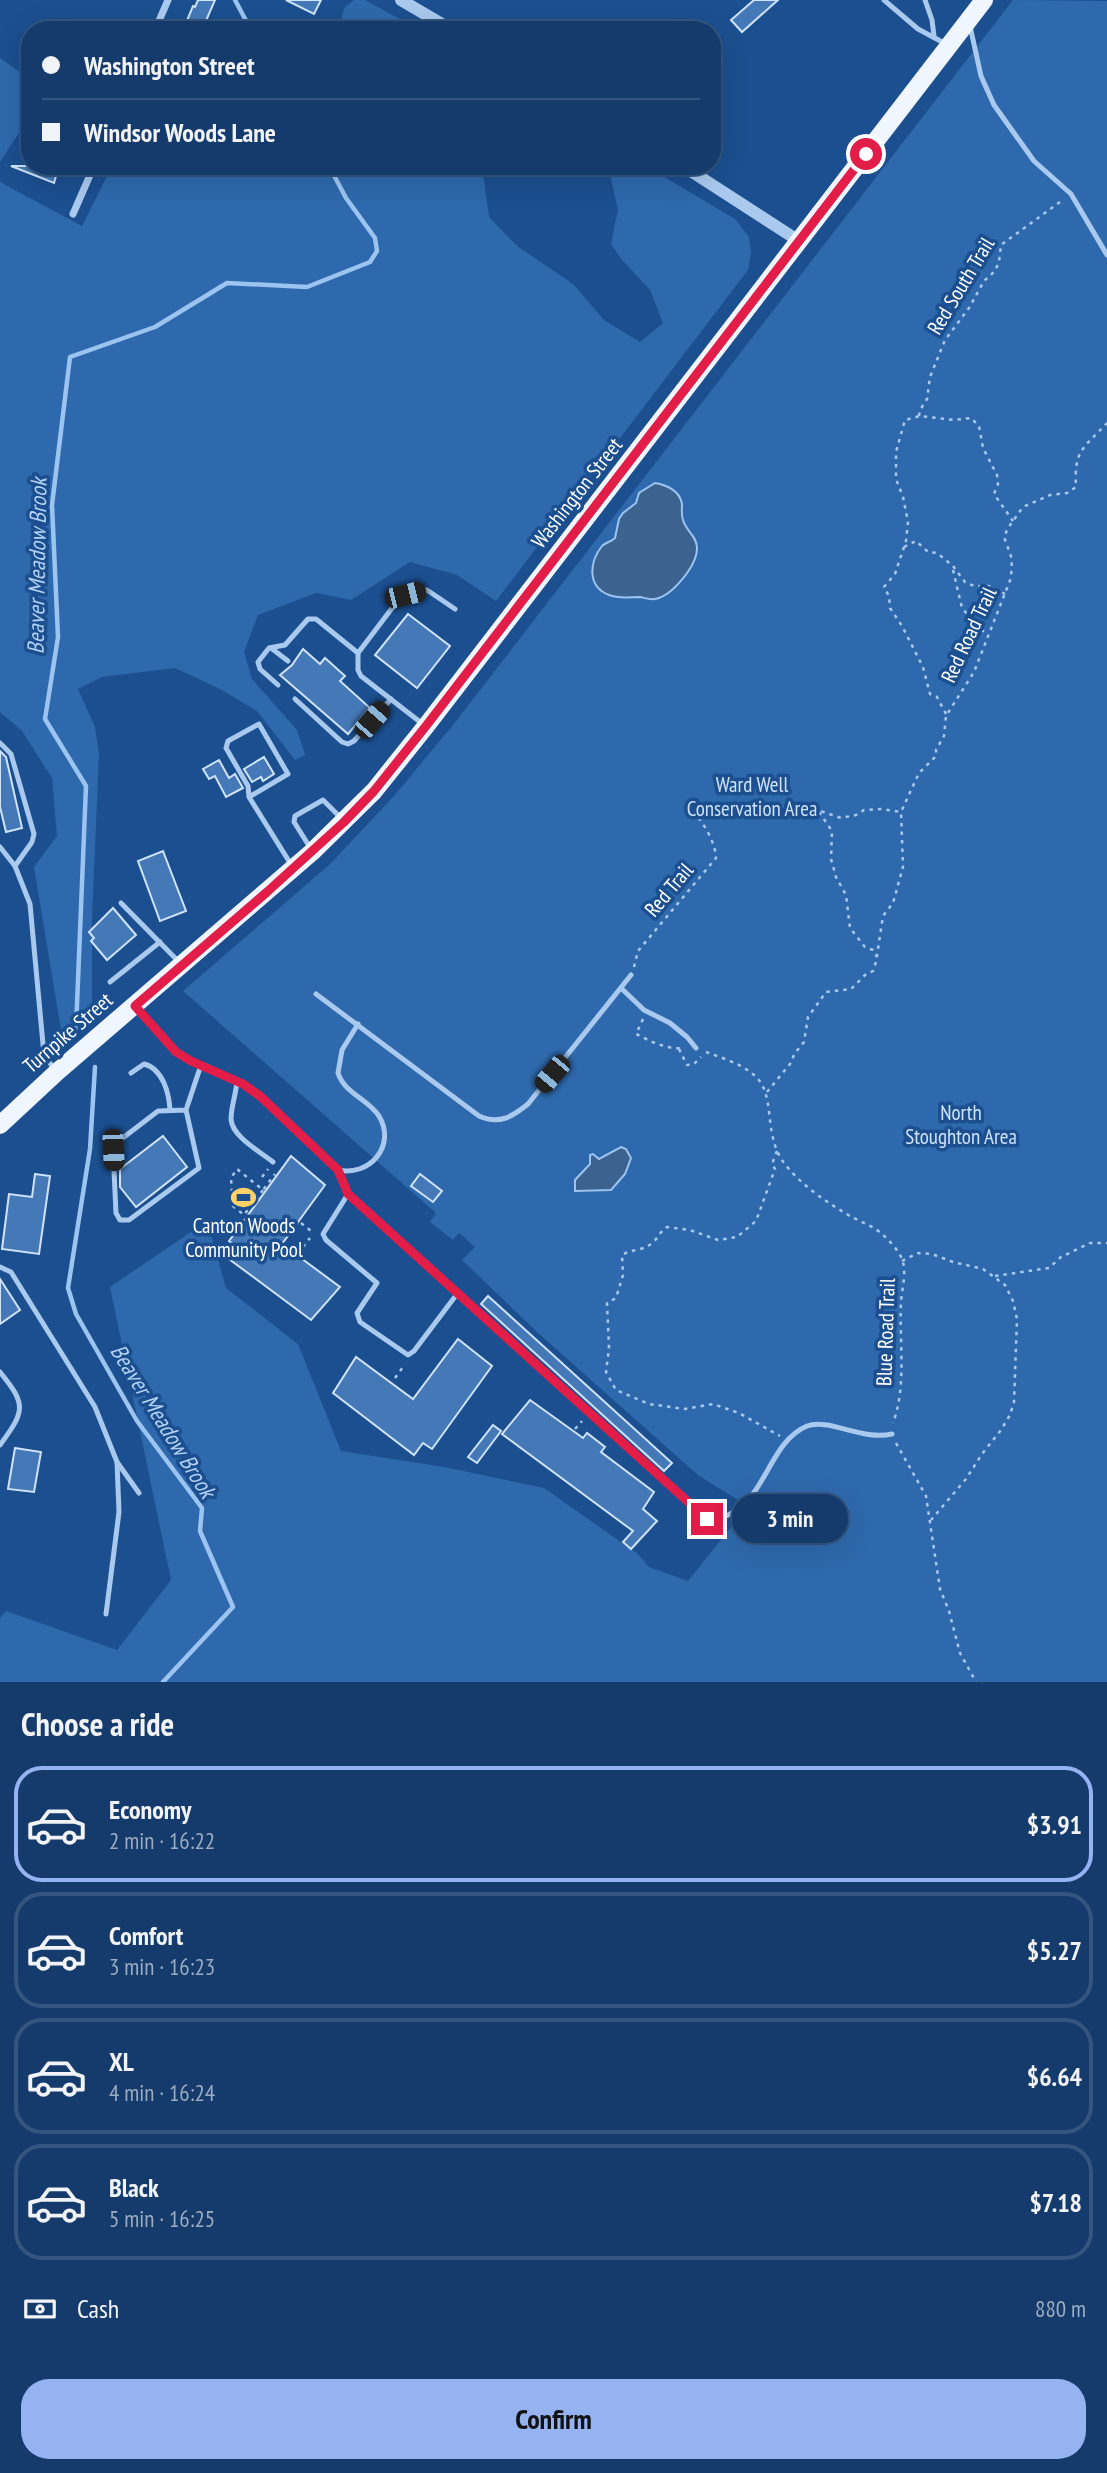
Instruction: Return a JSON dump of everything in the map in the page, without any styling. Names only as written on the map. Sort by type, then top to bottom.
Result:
[{"type":"main road","name":"Washington Street","points":[[168,977],[312,852],[374,791],[799,241],[942,41],[968,20],[984,0]]},
{"type":"main road","name":"Turnpike Street","points":[[0,1125],[168,977]]},
{"type":"street","points":[[159,21],[168,0]]},
{"type":"street","points":[[401,0],[437,21]]},
{"type":"street","points":[[73,214],[90,175]]},
{"type":"street","points":[[697,175],[799,241]]},
{"type":"street","points":[[135,1006],[176,1052],[237,1081],[260,1096],[338,1170],[348,1194],[707,1519]]},
{"type":"lane","points":[[884,0],[918,29],[942,41]]},
{"type":"lane","points":[[925,0],[942,41]]},
{"type":"lane","points":[[968,20],[981,76],[994,105],[1034,161],[1071,194],[1107,256]]},
{"type":"lane","points":[[426,726],[359,673],[358,653],[401,596],[427,590],[455,609]]},
{"type":"lane","points":[[278,685],[257,664],[271,648],[285,645],[306,621],[313,618],[358,653]]},
{"type":"lane","points":[[271,648],[288,661]]},
{"type":"lane","points":[[295,699],[342,742],[348,744],[354,741],[391,699]]},
{"type":"lane","points":[[250,797],[288,774],[259,724],[226,744],[248,786],[250,797],[294,868]]},
{"type":"lane","points":[[0,743],[11,754],[34,834],[32,842],[15,866]]},
{"type":"lane","points":[[312,852],[294,822],[295,816],[323,800],[344,822]]},
{"type":"lane","points":[[0,847],[15,866],[30,904],[44,1055],[57,1072]]},
{"type":"lane","points":[[121,903],[183,965]]},
{"type":"lane","points":[[110,982],[160,942]]},
{"type":"lane","points":[[316,994],[479,1116],[495,1122],[507,1118],[528,1104],[632,974]]},
{"type":"lane","points":[[621,988],[647,1012],[670,1023],[696,1048]]},
{"type":"lane","points":[[338,1170],[352,1172],[367,1167],[376,1159],[384,1139],[383,1124],[378,1115],[347,1089],[338,1073],[337,1065],[342,1050],[358,1024]]},
{"type":"lane","points":[[131,1073],[144,1065],[150,1066],[169,1092],[170,1110]]},
{"type":"lane","points":[[186,1110],[156,1112],[119,1140],[113,1148],[116,1213],[123,1221],[132,1218],[199,1168],[186,1110],[201,1065]]},
{"type":"lane","points":[[237,1081],[231,1117],[233,1127],[271,1165]]},
{"type":"lane","points":[[348,1194],[323,1234],[326,1240],[377,1283],[357,1313],[360,1322],[408,1355],[414,1351],[457,1294]]},
{"type":"lane","points":[[0,1267],[12,1272],[95,1408],[117,1462],[139,1493]]},
{"type":"lane","points":[[0,1372],[16,1392],[20,1405],[17,1422],[0,1445]]},
{"type":"lane","points":[[707,1519],[727,1516],[739,1508],[752,1494],[781,1450],[795,1434],[807,1426],[823,1424],[872,1436],[892,1434]]},
{"type":"lane","points":[[106,1614],[120,1512],[117,1462]]},
{"type":"path","name":"Red South Trail","points":[[904,547],[908,523],[903,496],[896,479],[896,452],[905,421],[919,416],[927,399],[930,377],[944,340],[967,312],[984,281],[995,271],[1001,245],[1066,198]]},
{"type":"path","points":[[919,416],[954,420],[971,418],[979,426],[983,448],[997,476],[994,494],[1013,521],[1022,508],[1050,495],[1066,493],[1076,486],[1077,456],[1107,423]]},
{"type":"path","name":"Red Road Trail","points":[[767,1093],[804,1042],[808,1017],[826,992],[852,989],[866,974],[873,971],[883,916],[893,903],[903,867],[901,812],[919,772],[936,756],[936,750],[944,736],[946,715],[974,672],[1006,594],[1013,566],[1004,536],[1013,521]]},
{"type":"path","points":[[946,715],[937,697],[930,694],[923,668],[890,608],[889,596],[884,587],[895,574],[904,547],[916,541],[928,552],[937,553],[953,566],[965,582],[974,586],[989,586],[1006,594]]},
{"type":"path","points":[[953,566],[962,608],[978,628],[988,634]]},
{"type":"path","name":"Red Trail","points":[[632,974],[638,951],[716,858],[706,829],[694,809],[700,808],[728,816],[806,806],[840,818],[856,815],[864,810],[901,812]]},
{"type":"path","points":[[818,810],[832,831],[831,859],[836,877],[846,895],[850,928],[864,947],[873,950],[877,957]]},
{"type":"path","points":[[647,1012],[636,1034],[680,1049],[686,1046],[704,1051],[750,1072],[761,1082],[767,1093]]},
{"type":"path","points":[[680,1049],[683,1061],[690,1065],[698,1061],[704,1051]]},
{"type":"path","name":"Blue Road Trail","points":[[767,1093],[769,1126],[777,1151],[790,1170],[826,1201],[882,1234],[902,1261],[904,1278],[901,1300],[901,1363],[892,1434]]},
{"type":"path","points":[[777,1151],[772,1164],[775,1169],[756,1220],[737,1237],[719,1241],[690,1230],[667,1227],[658,1233],[654,1243],[622,1255],[623,1275],[616,1298],[607,1303],[609,1348],[606,1372],[617,1391],[649,1404],[685,1409],[712,1404],[738,1413],[786,1440]]},
{"type":"path","points":[[262,1177],[271,1165]]},
{"type":"path","points":[[263,1190],[237,1169],[231,1178],[233,1206],[244,1215],[263,1190],[275,1174]]},
{"type":"path","points":[[301,1223],[311,1231]]},
{"type":"path","points":[[303,1247],[310,1238]]},
{"type":"path","points":[[995,1276],[1049,1268],[1061,1257],[1090,1243],[1107,1243]]},
{"type":"path","points":[[902,1261],[912,1255],[925,1253],[983,1269],[995,1276],[1010,1292],[1017,1319],[1013,1408],[1005,1424],[966,1479],[931,1521]]},
{"type":"path","points":[[395,1378],[403,1367]]},
{"type":"path","points":[[575,1429],[584,1419]]},
{"type":"path","points":[[892,1434],[923,1488],[931,1521],[932,1547],[940,1589],[960,1653],[976,1682]]},
{"type":"green space","points":[[354,0],[365,0],[404,21],[341,21],[344,8]]},
{"type":"green space","name":"Ward Well Conservation Area","points":[[1013,0],[1107,1],[1107,1682],[0,1682],[0,1618],[6,1611],[117,1650],[171,1580],[110,1287],[207,1221],[226,1288],[298,1344],[341,1451],[444,1467],[544,1488],[638,1554],[649,1567],[688,1581],[748,1506],[699,1476],[537,1332],[462,1260],[475,1247],[459,1233],[453,1240],[430,1222],[436,1213],[183,991],[330,864],[394,796],[453,725]]},
{"type":"green space","points":[[0,58],[21,73],[21,130],[0,162]]},
{"type":"green space","points":[[108,175],[483,175],[489,217],[517,246],[573,284],[604,320],[640,342],[663,323],[650,290],[611,244],[618,210],[610,175],[661,175],[735,219],[749,237],[751,253],[748,270],[496,601],[457,575],[410,562],[351,600],[316,593],[258,615],[244,652],[252,679],[297,730],[305,755],[295,760],[257,711],[220,689],[175,668],[102,677],[78,689],[95,727],[99,754],[92,918],[92,1009],[62,1036],[34,867],[57,836],[52,778],[22,731],[0,712],[0,182],[82,226]]},
{"type":"shaded area","points":[[655,483],[672,489],[681,499],[683,520],[697,544],[693,563],[676,586],[662,597],[651,599],[609,595],[597,586],[594,579],[592,573],[595,559],[602,546],[615,538],[623,513],[636,503],[639,493]]},
{"type":"shaded area","points":[[621,1147],[626,1149],[631,1158],[625,1174],[611,1190],[575,1191],[575,1180],[590,1164],[590,1155],[593,1154],[599,1159]]},
{"type":"building","points":[[198,0],[215,0],[206,21],[187,21],[193,6],[195,7]]},
{"type":"building","points":[[286,0],[321,0],[314,14]]},
{"type":"building","points":[[754,0],[778,0],[742,32],[731,20]]},
{"type":"building","points":[[34,175],[56,175],[54,183]]},
{"type":"building","points":[[408,614],[450,646],[417,688],[375,655]]},
{"type":"building","points":[[303,649],[320,664],[325,658],[345,676],[340,681],[370,708],[348,734],[280,675],[292,665]]},
{"type":"building","points":[[0,751],[6,757],[22,828],[6,832],[0,807]]},
{"type":"building","points":[[264,757],[274,774],[263,781],[261,777],[252,782],[244,769]]},
{"type":"building","points":[[219,760],[229,778],[235,774],[243,788],[226,797],[215,776],[209,779],[203,769]]},
{"type":"building","points":[[163,851],[186,911],[160,921],[138,861]]},
{"type":"building","points":[[113,908],[136,935],[107,960],[91,941],[94,938],[89,932]]},
{"type":"building","points":[[163,1136],[187,1167],[136,1207],[120,1187],[120,1169]]},
{"type":"building","points":[[291,1156],[325,1185],[282,1244],[340,1287],[311,1320],[229,1259],[238,1248],[229,1241]]},
{"type":"building","points":[[35,1174],[50,1176],[39,1254],[2,1249],[9,1194],[32,1197]]},
{"type":"building","points":[[420,1174],[442,1191],[433,1202],[411,1186]]},
{"type":"building","points":[[0,1279],[20,1310],[0,1324]]},
{"type":"building","points":[[488,1296],[672,1463],[664,1471],[481,1304]]},
{"type":"building","points":[[458,1339],[492,1366],[432,1449],[423,1443],[414,1455],[333,1393],[356,1357],[413,1399]]},
{"type":"building","points":[[530,1400],[583,1438],[587,1433],[605,1447],[601,1452],[654,1492],[643,1509],[657,1521],[631,1549],[623,1542],[633,1531],[502,1434]]},
{"type":"building","points":[[493,1425],[501,1431],[477,1463],[468,1457]]},
{"type":"building","points":[[15,1448],[41,1452],[34,1492],[8,1489]]},
{"type":"waterway","name":"Beaver Meadow Brook","points":[[235,0],[246,21]]},
{"type":"waterway","name":"Beaver Meadow Brook","points":[[76,1029],[86,786],[45,719],[58,637],[52,505],[70,357],[155,327],[227,283],[307,287],[370,262],[377,251],[375,238],[346,198],[334,175]]},
{"type":"waterway","name":"Beaver Meadow Brook","points":[[95,1067],[90,1149],[68,1288],[76,1314],[137,1421],[202,1508],[200,1531],[233,1607],[163,1682]]},
{"type":"place","name":"Canton Woods Community Pool","points":[[244,1197]]},
{"type":"route","points":[[707,1519],[528,1360],[348,1194],[338,1170],[260,1096],[249,1087],[176,1052],[135,1006],[294,868],[374,791],[866,154]]},
{"type":"park label","name":"North Stoughton Area","points":[[961,1125]]}]
